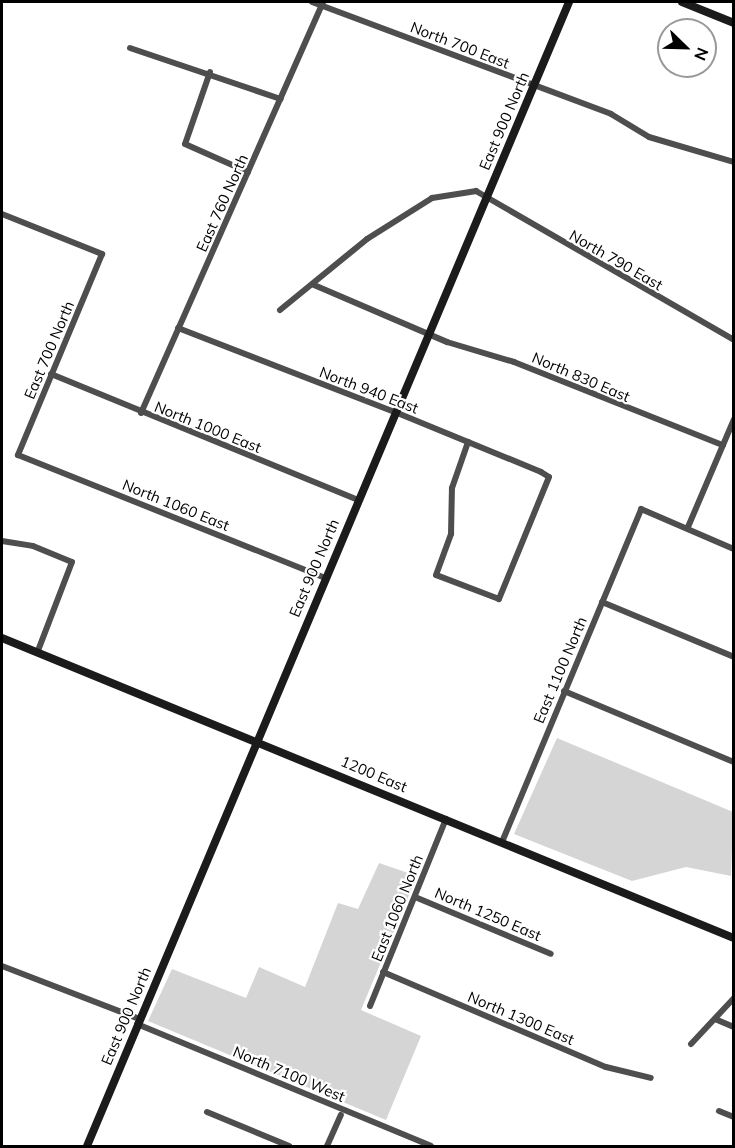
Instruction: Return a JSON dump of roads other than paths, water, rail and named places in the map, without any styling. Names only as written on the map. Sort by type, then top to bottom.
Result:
[{"type":"street","name":"North 700 East","points":[[312,2],[322,3],[533,86],[611,114],[650,137],[734,162]]},
{"type":"street","name":"East 900 North","points":[[87,1146],[569,2]]},
{"type":"street","points":[[682,2],[734,23]]},
{"type":"street","name":"East 760 North","points":[[141,413],[322,3]]},
{"type":"street","points":[[130,48],[147,58],[175,60],[281,99]]},
{"type":"street","points":[[210,72],[185,144],[248,172]]},
{"type":"street","name":"North 790 East","points":[[314,285],[367,239],[432,198],[476,191],[486,200],[734,340]]},
{"type":"street","name":"East 700 North","points":[[2,214],[102,254],[18,455]]},
{"type":"street","points":[[280,310],[314,285]]},
{"type":"street","name":"North 830 East","points":[[314,285],[429,334],[723,445]]},
{"type":"street","name":"North 940 East","points":[[178,328],[395,412],[468,442],[549,477],[499,599],[436,575],[451,534],[452,488],[468,442]]},
{"type":"street","name":"North 1000 East","points":[[51,375],[358,500]]},
{"type":"street","points":[[734,419],[688,527],[734,549]]},
{"type":"street","name":"North 1060 East","points":[[18,455],[325,578]]},
{"type":"street","name":"East 1100 North","points":[[502,842],[641,509],[688,527]]},
{"type":"street","points":[[2,541],[33,546],[72,562],[37,652]]},
{"type":"street","points":[[602,602],[734,657]]},
{"type":"street","name":"1200 East","points":[[2,638],[257,738],[734,938]]},
{"type":"street","points":[[564,691],[734,762]]},
{"type":"street","name":"East 1060 North","points":[[370,1006],[446,819]]},
{"type":"street","name":"North 1250 East","points":[[415,897],[551,954]]},
{"type":"street","name":"North 7100 West","points":[[2,966],[431,1146]]},
{"type":"street","name":"North 1300 East","points":[[383,972],[606,1067],[651,1078]]},
{"type":"street","points":[[691,1044],[734,998]]},
{"type":"street","points":[[716,1019],[734,1027]]},
{"type":"street","points":[[719,1111],[734,1117]]},
{"type":"street","points":[[207,1112],[289,1146]]},
{"type":"street","points":[[327,1146],[341,1115]]}]
